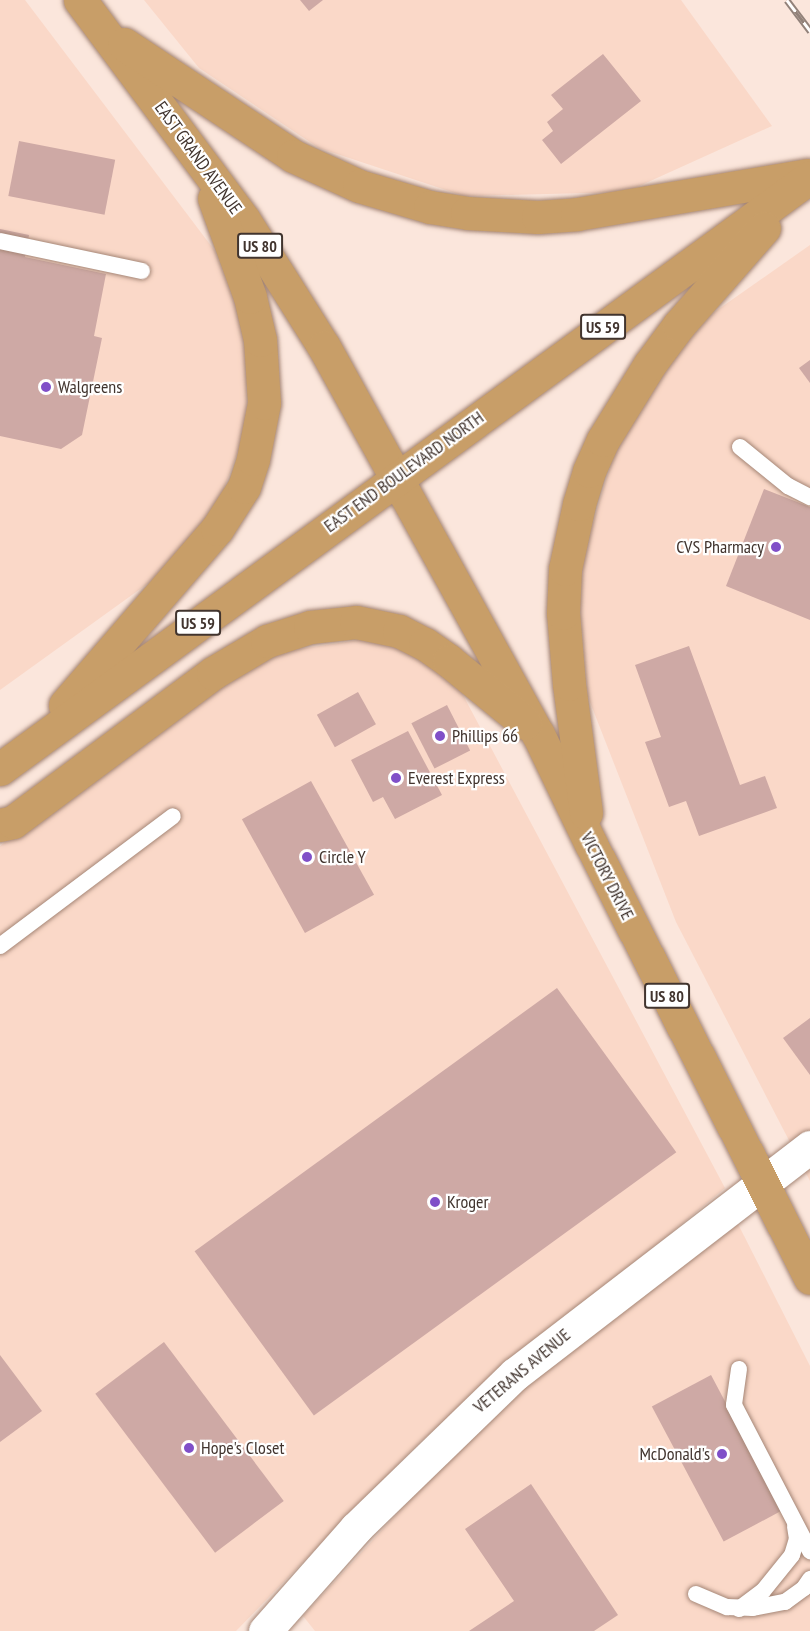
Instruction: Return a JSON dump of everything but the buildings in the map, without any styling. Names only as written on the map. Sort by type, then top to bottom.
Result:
[{"type":"highway","name":"EAST GRAND AVENUE","points":[[80,0],[198,157],[291,294],[397,477]]},
{"type":"highway","points":[[102,29],[293,156],[359,186],[430,207],[467,213],[548,216],[810,177]]},
{"type":"highway","points":[[13,760],[217,529],[244,487],[254,459],[264,403],[260,340],[250,297],[198,157]]},
{"type":"highway","points":[[591,844],[569,684],[563,613],[565,568],[589,471],[623,404],[679,325],[810,177]]},
{"type":"highway","name":"EAST END BOULEVARD NORTH","points":[[13,760],[810,177]]},
{"type":"highway","name":"VICTORY DRIVE","points":[[397,477],[538,734],[810,1278]]},
{"type":"highway","points":[[0,825],[13,822],[213,673],[267,641],[310,627],[356,622],[399,631],[425,644],[449,661],[538,734]]},
{"type":"street","name":"VETERANS AVENUE","points":[[265,1631],[356,1528],[515,1374],[810,1146]]},
{"type":"lane","points":[[0,241],[142,270]]},
{"type":"lane","points":[[740,447],[788,486],[810,497]]},
{"type":"lane","points":[[0,946],[173,816]]},
{"type":"lane","points":[[739,1369],[734,1405],[810,1551]]},
{"type":"lane","points":[[738,1609],[763,1591],[792,1555],[797,1539],[791,1514]]},
{"type":"lane","points":[[696,1594],[716,1604],[738,1609],[785,1602],[804,1588],[810,1579]]},
{"type":"shaded area","points":[[0,0],[25,0],[215,251],[246,332],[247,427],[217,507],[150,582],[0,690]]},
{"type":"shaded area","points":[[144,0],[681,0],[772,126],[626,192],[464,196],[319,148],[199,68]]},
{"type":"shaded area","points":[[810,245],[810,1181],[676,922],[588,697],[577,576],[614,454],[686,332]]},
{"type":"shaded area","points":[[386,636],[455,680],[725,1188],[421,1441],[236,1631],[0,1631],[0,846],[180,713],[272,653]]},
{"type":"shaded area","points":[[737,1222],[810,1366],[810,1631],[315,1631],[303,1616],[429,1479],[532,1380]]},
{"type":"railway","points":[[787,0],[810,31]]},
{"type":"place","name":"Walgreens","points":[[46,387]]},
{"type":"place","name":"CVS Pharmacy","points":[[776,547]]},
{"type":"place","name":"Phillips 66","points":[[440,736]]},
{"type":"place","name":"Everest Express","points":[[396,778]]},
{"type":"place","name":"Circle Y","points":[[307,857]]},
{"type":"place","name":"Kroger","points":[[435,1202]]},
{"type":"place","name":"Hope's Closet","points":[[189,1448]]},
{"type":"place","name":"McDonald's","points":[[722,1454]]}]
